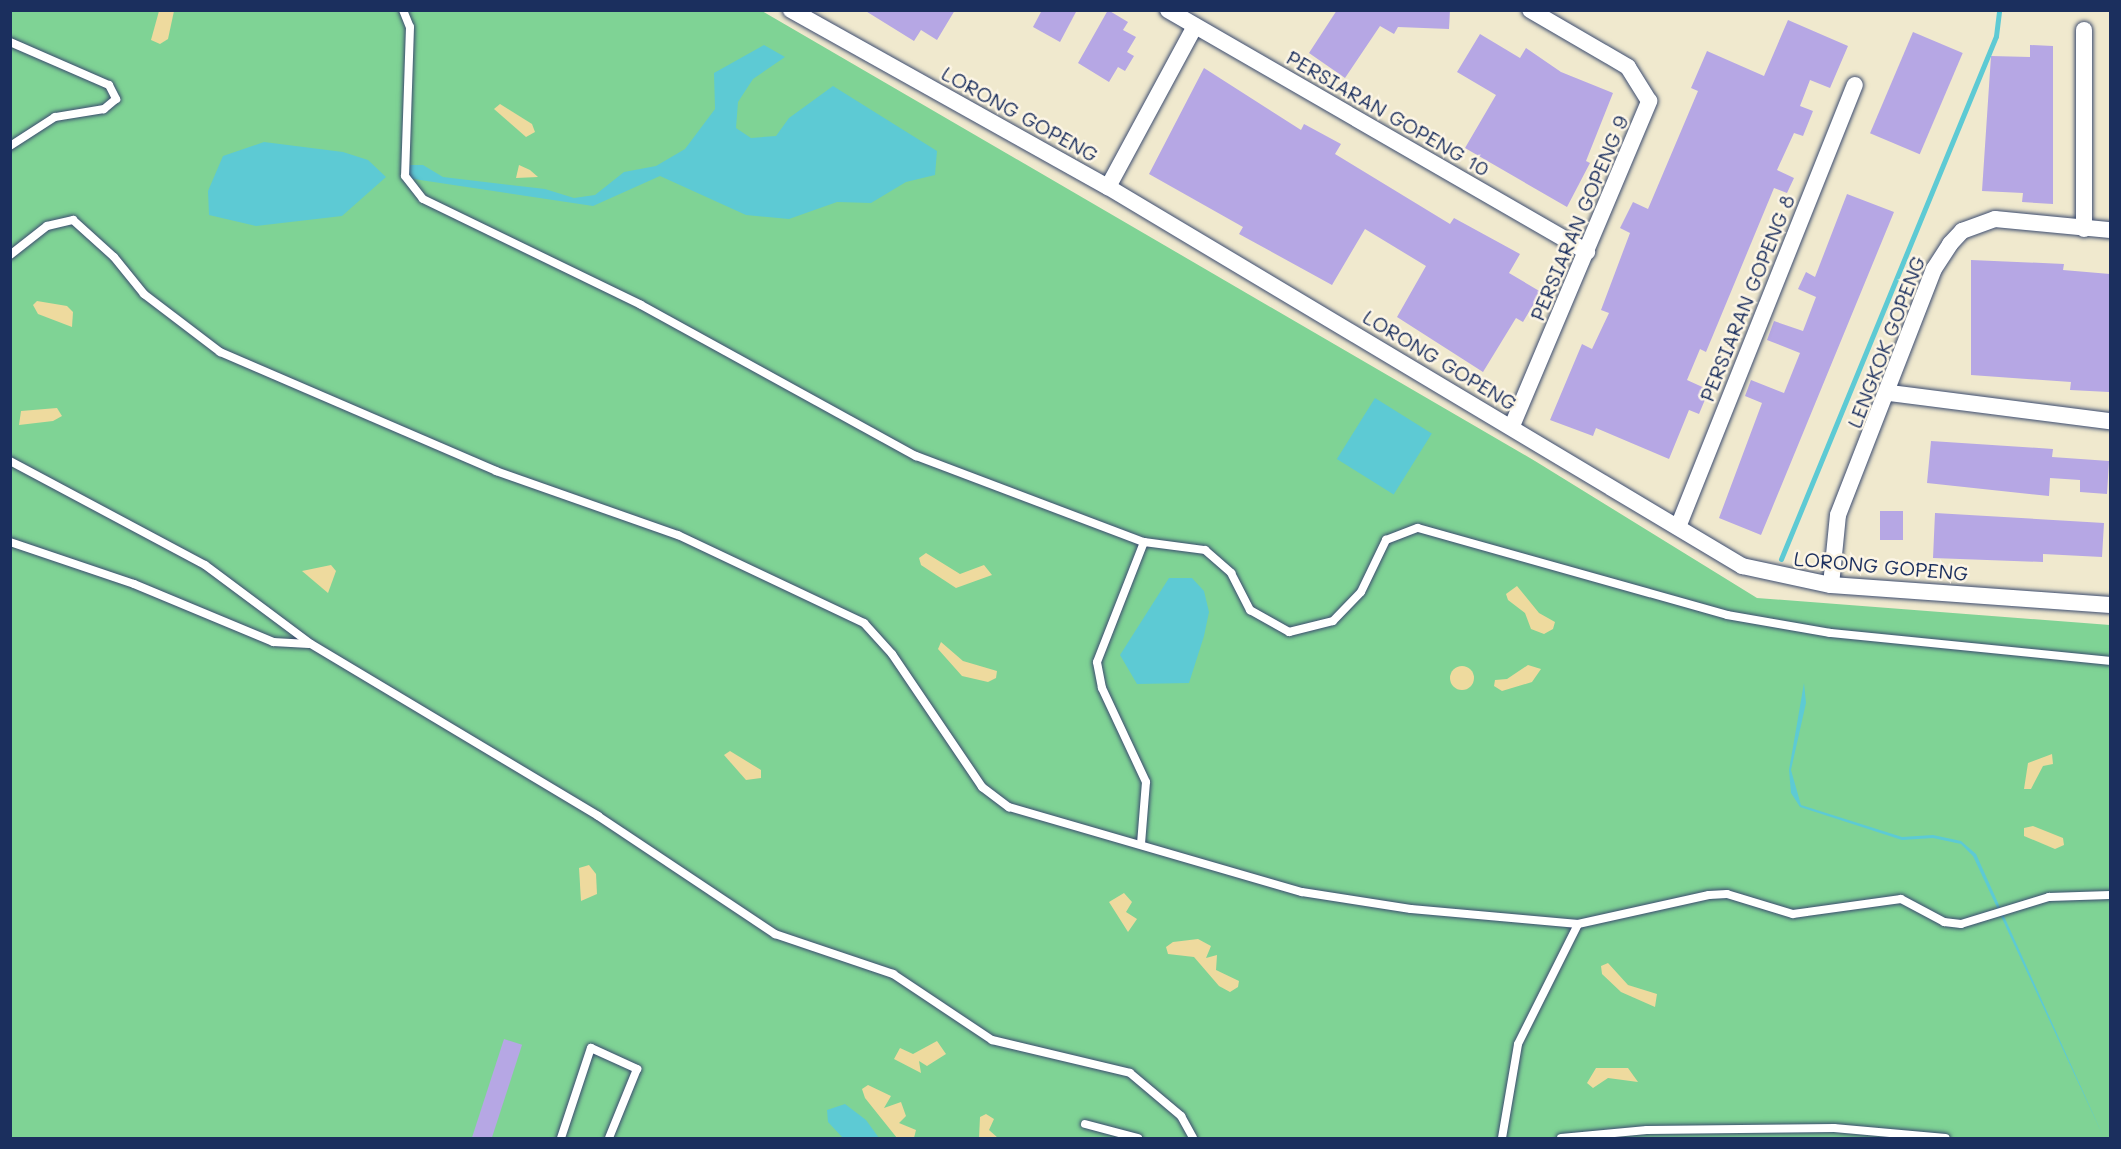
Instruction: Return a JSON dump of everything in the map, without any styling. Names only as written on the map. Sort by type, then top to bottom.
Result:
[{"type":"street","name":"LORONG GOPENG","points":[[791,10],[1108,187],[1512,426],[1742,566],[1832,585],[2110,605]]},
{"type":"street","name":"PERSIARAN GOPENG 10","points":[[1168,10],[1587,252]]},
{"type":"street","name":"PERSIARAN GOPENG 9","points":[[1512,426],[1649,101],[1628,67],[1530,10]]},
{"type":"street","points":[[1108,187],[1195,26]]},
{"type":"street","points":[[2084,30],[2084,229]]},
{"type":"street","name":"PERSIARAN GOPENG 8","points":[[1678,527],[1855,85]]},
{"type":"street","name":"LENGKOK GOPENG","points":[[1832,585],[1839,515],[1890,393],[1934,269],[1962,231],[1995,219],[2110,230]]},
{"type":"street","points":[[1890,393],[2110,421]]},
{"type":"lane","points":[[403,10],[410,27],[405,176],[423,199],[641,305],[916,456],[1144,542],[1205,550],[1231,573],[1250,610],[1289,632],[1333,621],[1361,592],[1386,540],[1418,528],[1727,615],[1830,633],[2110,660]]},
{"type":"lane","points":[[10,42],[109,85],[116,99],[104,109],[55,117],[10,146]]},
{"type":"lane","points":[[10,255],[47,226],[73,220],[114,257],[144,294],[220,352],[496,471],[678,535],[864,623],[880,636],[992,799],[1302,892],[1411,909],[1578,924],[1727,894],[1792,914],[1901,899],[1944,922],[1993,918],[2049,897],[2110,895]]},
{"type":"lane","points":[[10,461],[205,565],[311,645],[598,816],[775,934],[893,974],[992,1040],[1144,1080],[1181,1116],[1193,1138]]},
{"type":"lane","points":[[10,542],[134,584],[273,642],[311,645]]},
{"type":"lane","points":[[1141,844],[1146,782],[1102,688],[1097,662],[1144,542]]},
{"type":"lane","points":[[1502,1138],[1518,1044],[1578,924]]},
{"type":"lane","points":[[561,1138],[591,1048],[637,1070],[609,1138]]},
{"type":"lane","points":[[1085,1124],[1138,1138]]},
{"type":"lane","points":[[1561,1138],[1647,1130],[1834,1128],[1946,1138]]},
{"type":"green space","points":[[10,11],[762,11],[1535,461],[1757,598],[2110,625],[2110,1138],[11,1138]]},
{"type":"sand","points":[[159,11],[174,11],[168,39],[160,44],[151,40]]},
{"type":"sand","points":[[500,104],[532,124],[535,132],[526,137],[494,109]]},
{"type":"sand","points":[[519,165],[530,170],[538,177],[516,178]]},
{"type":"sand","points":[[37,301],[67,306],[73,312],[72,327],[38,314],[33,305]]},
{"type":"sand","points":[[57,408],[62,416],[53,421],[19,425],[21,411]]},
{"type":"sand","points":[[926,553],[960,574],[984,565],[992,575],[956,588],[921,565],[919,558]]},
{"type":"sand","points":[[331,565],[336,571],[328,593],[302,571]]},
{"type":"sand","points":[[1517,586],[1539,613],[1555,622],[1553,629],[1544,634],[1531,629],[1525,613],[1508,600],[1506,594]]},
{"type":"sand","points":[[941,642],[963,661],[997,671],[996,678],[988,682],[962,676],[938,649]]},
{"type":"sand","points":[[1528,665],[1541,669],[1532,682],[1502,691],[1494,686],[1495,680],[1507,679]]},
{"type":"sand","points":[[1462,666],[1467,667],[1473,673],[1473,683],[1467,689],[1462,690],[1457,689],[1451,683],[1450,678],[1451,673],[1457,667]]},
{"type":"sand","points":[[730,751],[761,770],[761,778],[746,780],[724,755]]},
{"type":"sand","points":[[2052,754],[2053,764],[2043,766],[2031,789],[2024,789],[2028,763]]},
{"type":"sand","points":[[2033,826],[2063,838],[2064,845],[2055,849],[2024,836],[2024,828]]},
{"type":"sand","points":[[589,865],[596,874],[597,894],[581,901],[579,868]]},
{"type":"sand","points":[[1124,893],[1132,902],[1126,912],[1137,919],[1128,932],[1109,902]]},
{"type":"sand","points":[[1198,939],[1211,946],[1206,958],[1217,955],[1216,970],[1239,981],[1238,987],[1230,992],[1219,986],[1194,957],[1168,954],[1166,947],[1173,942]]},
{"type":"sand","points":[[1608,963],[1628,985],[1657,994],[1655,1007],[1621,992],[1602,974],[1601,966]]},
{"type":"sand","points":[[937,1041],[946,1054],[927,1066],[919,1061],[921,1073],[894,1059],[900,1048],[913,1054]]},
{"type":"sand","points":[[1596,1068],[1628,1068],[1638,1082],[1608,1078],[1593,1088],[1587,1083]]},
{"type":"sand","points":[[868,1085],[891,1096],[884,1108],[901,1102],[906,1116],[899,1123],[916,1130],[914,1138],[897,1138],[865,1098],[862,1089]]},
{"type":"sand","points":[[986,1114],[994,1119],[989,1130],[998,1138],[979,1138],[980,1117]]},
{"type":"water","points":[[764,45],[785,57],[753,79],[738,102],[736,128],[751,138],[776,136],[789,118],[833,86],[937,151],[935,175],[906,182],[871,203],[837,202],[789,219],[746,215],[660,176],[593,206],[407,178],[405,165],[423,165],[443,177],[545,189],[574,198],[595,195],[624,172],[656,166],[685,149],[715,109],[714,73]]},
{"type":"water","points":[[264,142],[343,152],[368,160],[386,177],[342,216],[256,226],[209,215],[208,191],[223,156]]},
{"type":"water","points":[[1375,398],[1432,434],[1394,495],[1337,459]]},
{"type":"water","points":[[1169,578],[1192,578],[1204,591],[1209,612],[1204,636],[1189,683],[1137,684],[1120,655]]},
{"type":"water","points":[[1804,683],[1806,703],[1791,770],[1801,805],[1902,837],[1933,835],[1961,841],[1976,854],[2104,1138],[1973,856],[1961,844],[1933,838],[1902,840],[1800,807],[1791,793],[1789,770]]},
{"type":"water","points":[[845,1104],[866,1120],[879,1138],[843,1138],[828,1122],[827,1110]]},
{"type":"building","points":[[864,10],[955,10],[937,40],[921,30],[914,41]]},
{"type":"building","points":[[1042,10],[1077,10],[1060,42],[1033,27]]},
{"type":"building","points":[[1108,10],[1128,22],[1123,30],[1136,37],[1127,52],[1134,56],[1125,71],[1118,67],[1109,82],[1078,63]]},
{"type":"building","points":[[1337,10],[1450,10],[1449,29],[1398,27],[1394,34],[1380,26],[1345,78],[1309,53]]},
{"type":"building","points":[[1788,20],[1848,46],[1830,88],[1810,80],[1800,106],[1813,111],[1803,136],[1794,133],[1777,170],[1794,178],[1787,193],[1774,188],[1706,352],[1700,349],[1687,380],[1709,390],[1699,414],[1689,410],[1669,459],[1596,428],[1593,436],[1550,420],[1582,344],[1592,349],[1609,313],[1601,310],[1630,233],[1620,228],[1633,202],[1648,209],[1698,91],[1691,88],[1707,51],[1764,76]]},
{"type":"building","points":[[1913,32],[1963,53],[1920,154],[1870,133]]},
{"type":"building","points":[[1480,34],[1520,58],[1526,48],[1561,72],[1613,93],[1586,161],[1590,163],[1567,207],[1465,148],[1496,95],[1457,72]]},
{"type":"building","points":[[2030,45],[2053,46],[2053,204],[2022,202],[2023,193],[1982,191],[1991,56],[2030,57]]},
{"type":"building","points":[[1204,68],[1301,130],[1304,124],[1341,144],[1335,154],[1450,224],[1454,218],[1520,254],[1509,273],[1541,292],[1523,322],[1516,318],[1483,372],[1397,317],[1426,266],[1365,229],[1332,285],[1239,234],[1243,227],[1149,174]]},
{"type":"building","points":[[1847,194],[1894,212],[1761,535],[1719,518],[1762,403],[1745,396],[1751,380],[1784,393],[1800,353],[1767,340],[1774,321],[1803,331],[1816,297],[1798,289],[1806,272],[1815,277]]},
{"type":"building","points":[[1971,260],[2064,264],[2063,270],[2110,274],[2109,392],[2070,390],[2071,382],[1971,375]]},
{"type":"building","points":[[1931,441],[2053,449],[2052,457],[2109,461],[2107,494],[2080,492],[2080,480],[2050,478],[2049,496],[1927,483]]},
{"type":"building","points":[[1880,511],[1903,511],[1903,540],[1880,540]]},
{"type":"building","points":[[1935,513],[2104,523],[2102,557],[2043,554],[2043,562],[1933,558]]},
{"type":"building","points":[[504,1039],[522,1045],[492,1138],[472,1137]]},
{"type":"waterway","points":[[1781,559],[1996,36],[1999,10]]}]
